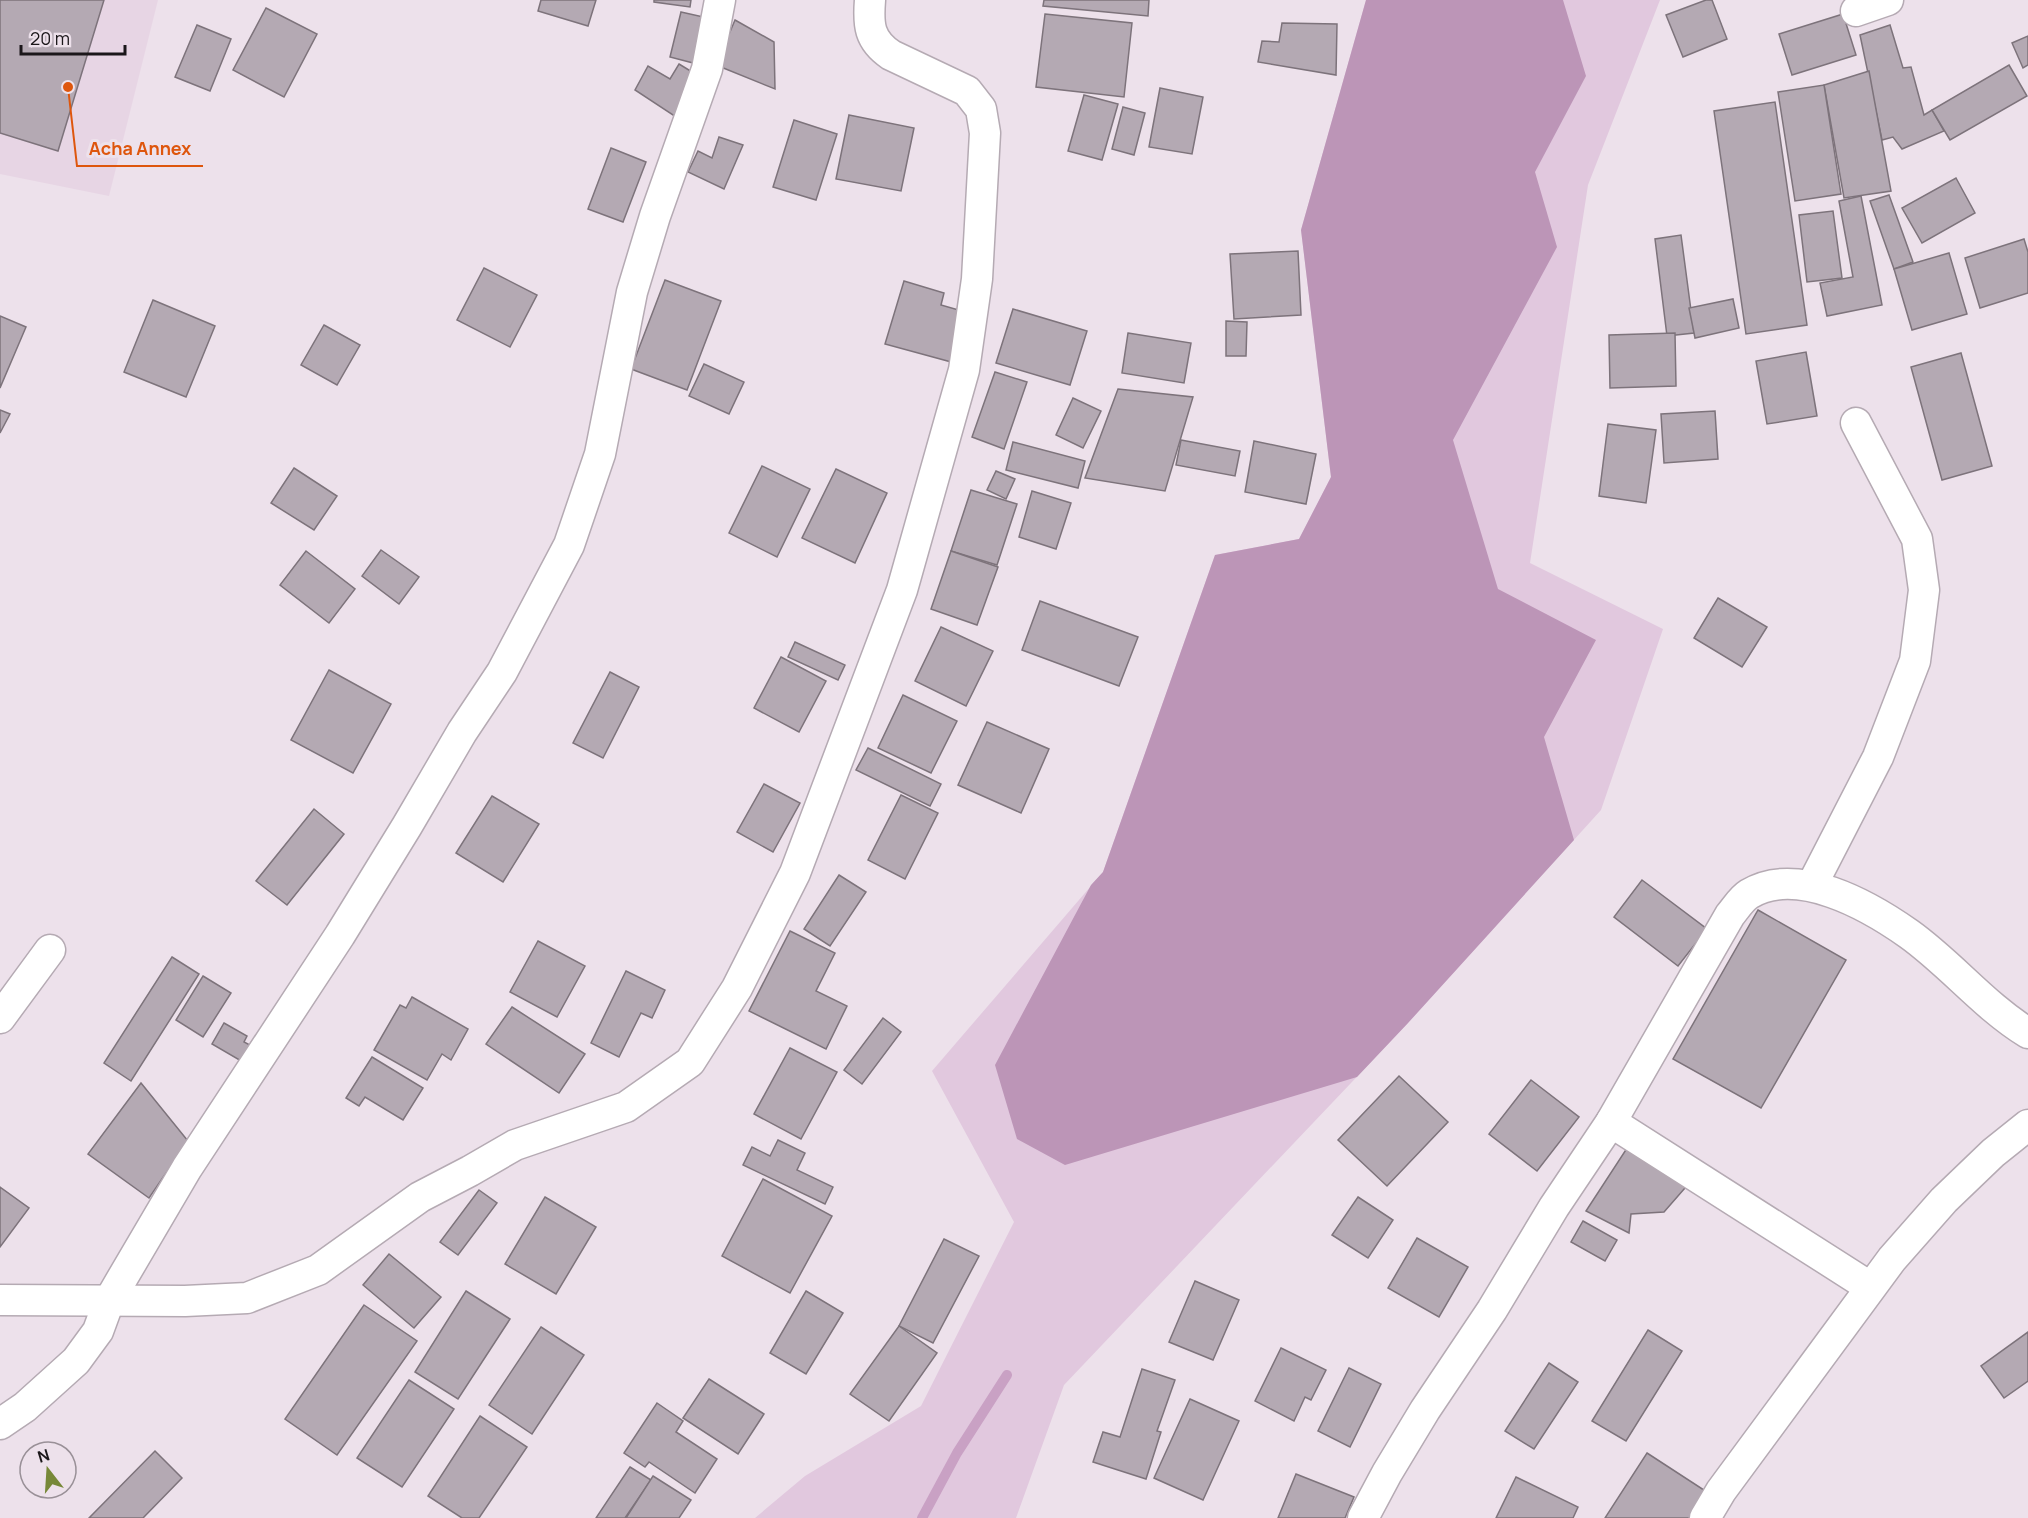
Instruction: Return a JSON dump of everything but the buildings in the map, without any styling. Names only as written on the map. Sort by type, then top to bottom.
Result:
[{"type":"street","points":[[0,1424],[25,1407],[76,1361],[98,1331],[109,1301],[187,1168],[333,945],[462,732],[502,672],[569,544],[600,454],[632,292],[655,216],[707,69],[720,0]]},
{"type":"street","points":[[0,1300],[109,1301],[247,1298],[318,1270],[420,1197],[515,1145],[626,1107],[690,1062],[737,988],[795,873],[903,590],[964,370],[977,279],[985,134],[981,109],[968,91],[891,55],[881,48],[874,39],[869,19],[870,0]]},
{"type":"street","points":[[1856,11],[1888,0]]},
{"type":"street","points":[[1812,885],[1878,757],[1915,661],[1924,591],[1917,539],[1856,423]]},
{"type":"street","points":[[1363,1518],[1425,1410],[1492,1310],[1554,1208],[1611,1122],[1730,915],[1747,895],[1767,886],[1812,885],[1866,908],[1909,934],[2009,1021],[2028,1033]]},
{"type":"street","points":[[0,1018],[50,950]]},
{"type":"street","points":[[1611,1122],[1870,1287]]},
{"type":"street","points":[[1705,1518],[1722,1491],[1892,1259],[1944,1200],[1993,1153],[2028,1125]]},
{"type":"shaded area","points":[[0,0],[158,0],[109,196],[0,174]]},
{"type":"shaded area","points":[[1366,0],[1660,0],[1588,185],[1530,563],[1663,629],[1601,810],[1408,1023],[1064,1385],[1016,1518],[755,1518],[805,1476],[921,1406],[1014,1222],[932,1071],[1103,872],[1215,555],[1299,539],[1331,477],[1301,230]]},
{"type":"shaded area","points":[[1366,0],[1563,0],[1586,76],[1535,172],[1557,247],[1453,440],[1498,589],[1596,640],[1544,737],[1574,840],[1357,1077],[1065,1165],[1017,1139],[995,1065],[1091,885],[1103,872],[1215,555],[1299,539],[1331,477],[1301,230]]},
{"type":"waterway","points":[[922,1518],[957,1453],[1007,1375]]},
{"type":"place","name":"Acha Annex","points":[[68,87]]}]
